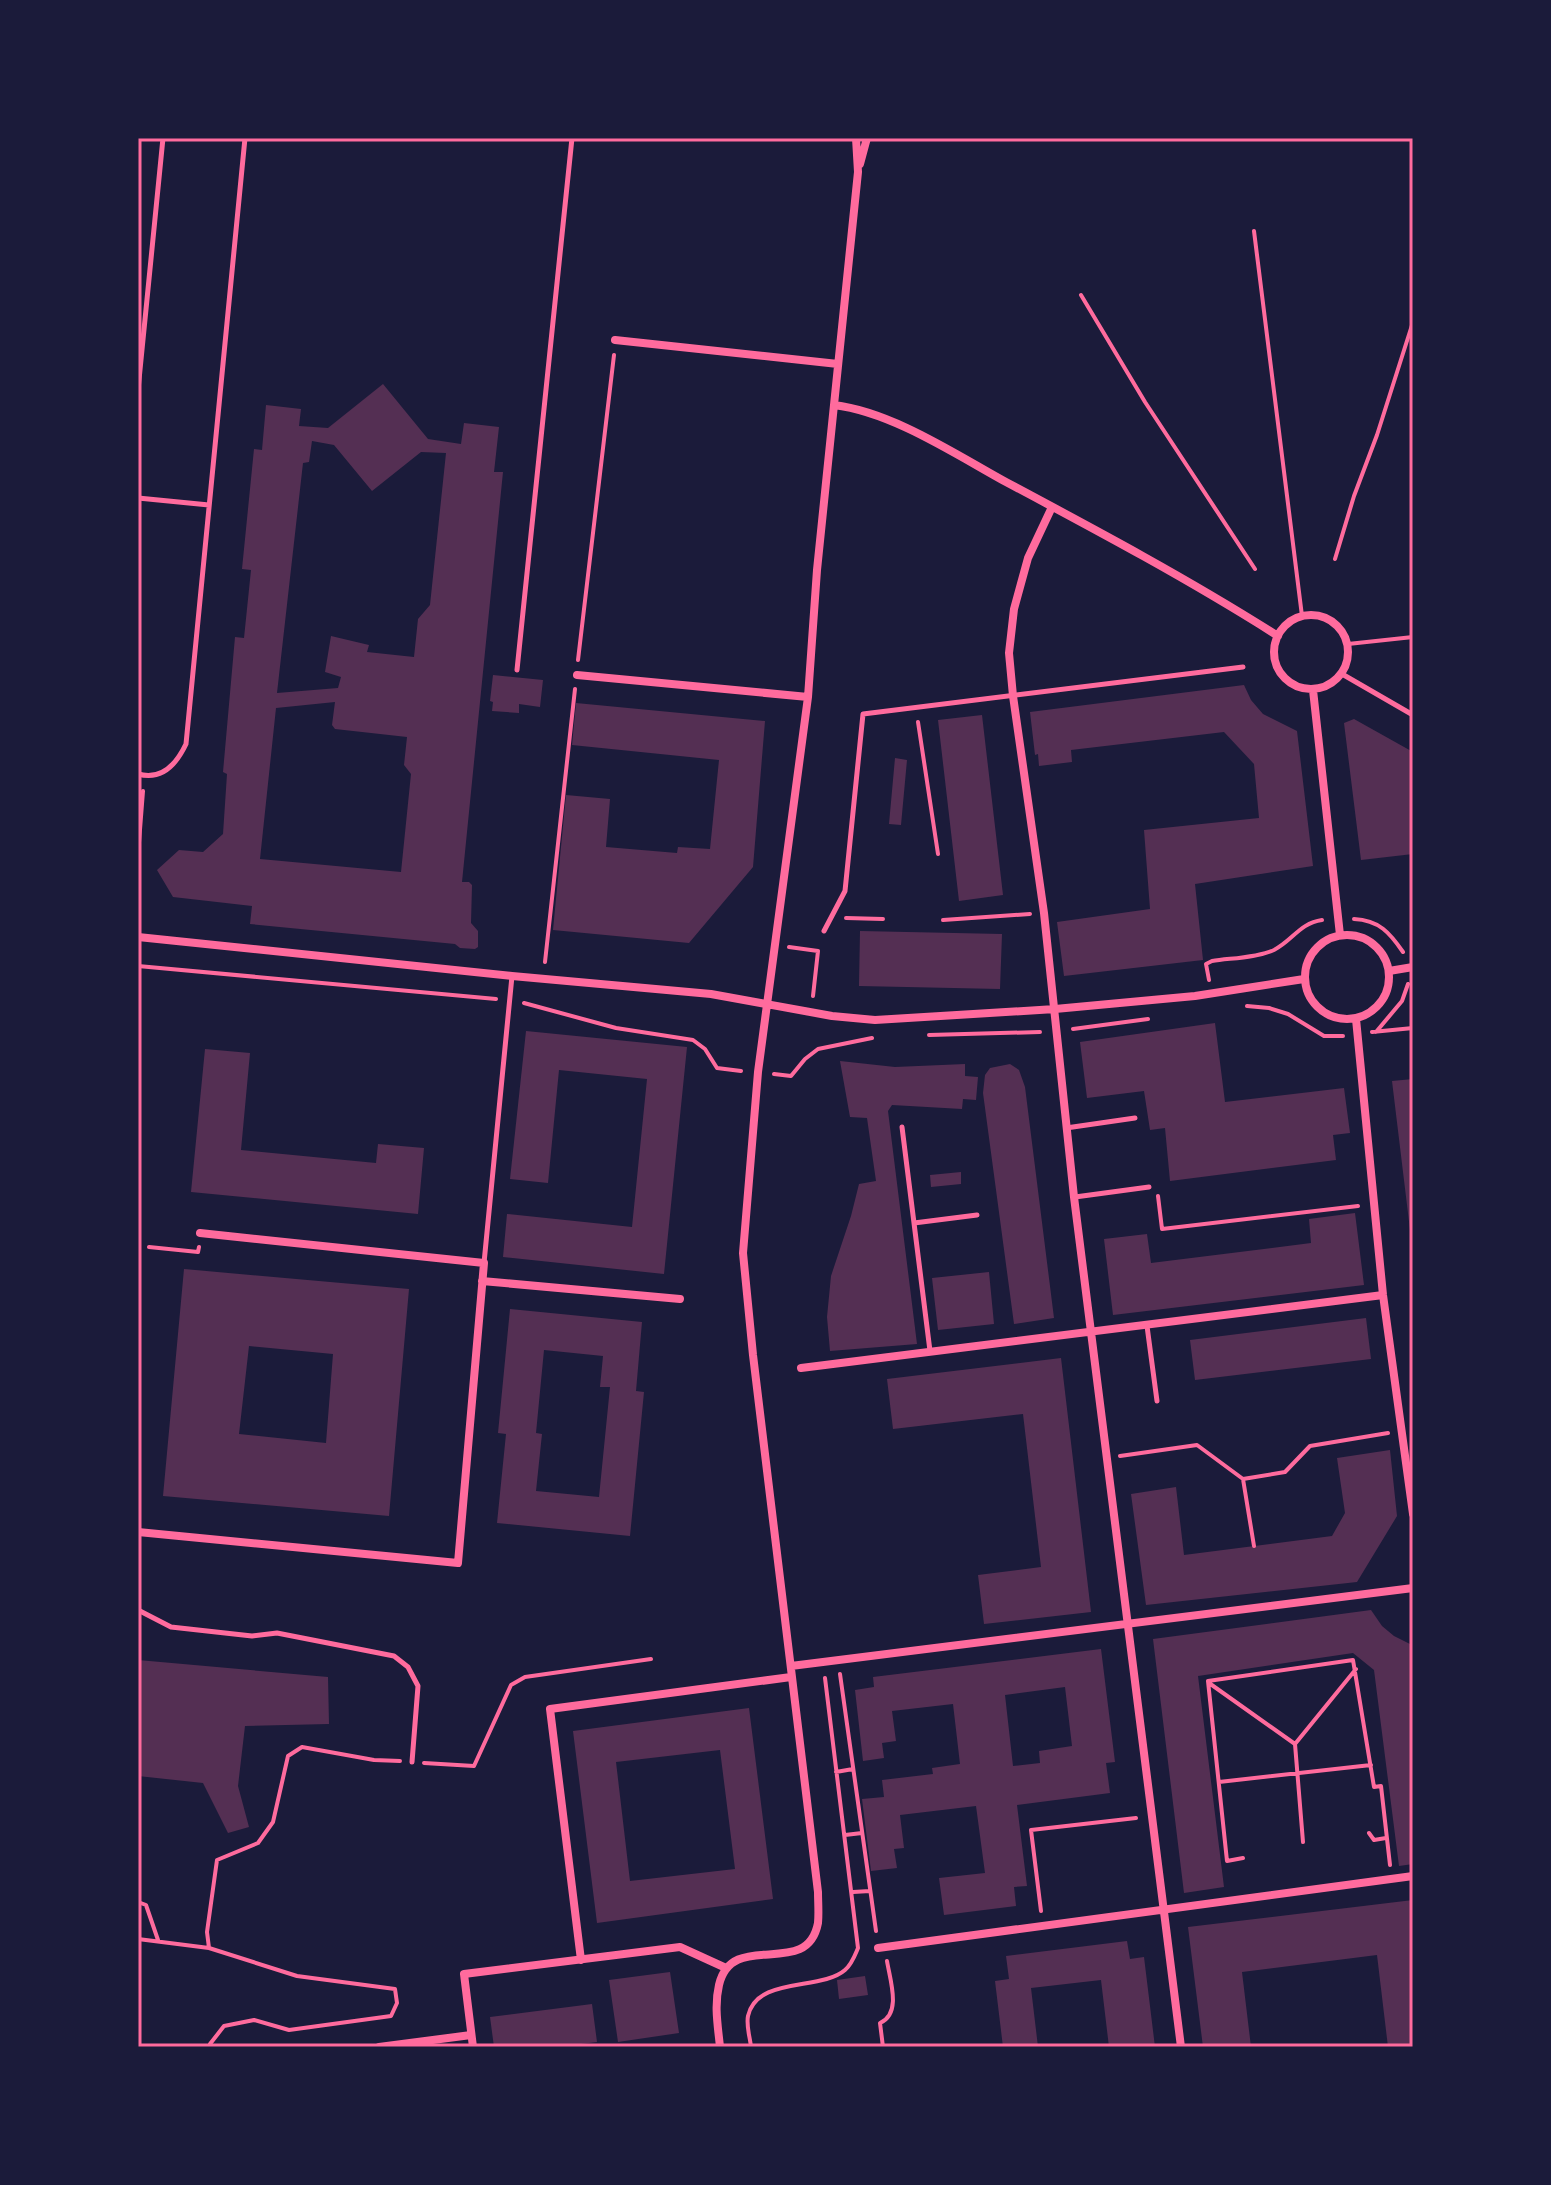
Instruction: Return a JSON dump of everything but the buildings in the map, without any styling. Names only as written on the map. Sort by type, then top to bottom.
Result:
[{"type":"street","points":[[856,138],[858,172]]},
{"type":"street","points":[[720,2047],[716,2007],[718,1988],[726,1968],[741,1957],[790,1953],[801,1948],[809,1941],[818,1923],[818,1892],[743,1253],[758,1072],[808,697],[817,570],[858,172],[867,138]]},
{"type":"street","points":[[615,340],[838,364]]},
{"type":"street","points":[[834,405],[865,411],[935,443],[1167,569],[1278,636]]},
{"type":"street","points":[[1052,507],[1028,558],[1014,609],[1009,653],[1044,913],[1074,1197],[1181,2047]]},
{"type":"street","points":[[1302,616],[1322,616],[1331,621],[1339,627],[1348,644],[1347,665],[1334,682],[1324,688],[1302,689],[1292,684],[1283,677],[1274,658],[1278,636],[1288,623],[1302,616]]},
{"type":"street","points":[[577,675],[808,697]]},
{"type":"street","points":[[1313,690],[1340,935]]},
{"type":"street","points":[[1340,935],[1366,939],[1377,947],[1389,971],[1385,996],[1367,1014],[1356,1019],[1327,1015],[1308,994],[1304,979],[1313,950],[1340,935]]},
{"type":"street","points":[[138,937],[711,994],[811,1013],[875,1020],[1055,1009],[1195,996],[1304,979]]},
{"type":"street","points":[[1389,971],[1413,967]]},
{"type":"street","points":[[1356,1019],[1383,1295],[1413,1514]]},
{"type":"street","points":[[138,1532],[458,1563],[484,1263],[200,1233]]},
{"type":"street","points":[[482,1281],[680,1299]]},
{"type":"street","points":[[801,1368],[1383,1295]]},
{"type":"street","points":[[791,1666],[1413,1588]]},
{"type":"street","points":[[581,1960],[550,1709],[791,1677]]},
{"type":"street","points":[[882,1948],[1413,1876]]},
{"type":"street","points":[[473,2047],[464,1974],[680,1947],[726,1968]]},
{"type":"street","points":[[379,2047],[471,2035]]},
{"type":"lane","points":[[138,390],[163,138]]},
{"type":"lane","points":[[141,775],[157,775],[170,769],[186,744],[245,138]]},
{"type":"lane","points":[[517,670],[572,138]]},
{"type":"lane","points":[[138,498],[209,505]]},
{"type":"lane","points":[[824,931],[845,891],[863,714],[1243,667]]},
{"type":"lane","points":[[1342,674],[1413,715]]},
{"type":"lane","points":[[484,1263],[512,976]]},
{"type":"lane","points":[[1066,1128],[1135,1118]]},
{"type":"lane","points":[[902,1127],[930,1352]]},
{"type":"lane","points":[[1074,1197],[1149,1187]]},
{"type":"lane","points":[[914,1223],[977,1215]]},
{"type":"lane","points":[[1147,1326],[1157,1401]]},
{"type":"lane","points":[[138,1610],[171,1627],[252,1636],[277,1633],[394,1656],[408,1667],[418,1686],[412,1762]]},
{"type":"path","points":[[1254,231],[1302,616]]},
{"type":"path","points":[[1081,295],[1145,402],[1255,569]]},
{"type":"path","points":[[1335,559],[1413,322]]},
{"type":"path","points":[[1348,644],[1413,637]]},
{"type":"path","points":[[915,708],[938,854]]},
{"type":"path","points":[[138,855],[141,775]]},
{"type":"path","points":[[943,920],[1044,913]]},
{"type":"path","points":[[832,917],[883,919]]},
{"type":"path","points":[[774,945],[818,951],[811,1013]]},
{"type":"path","points":[[138,966],[511,1000],[616,1028],[693,1040],[705,1049],[717,1068],[791,1076],[818,1049],[875,1037]]},
{"type":"path","points":[[921,1036],[1057,1031],[1151,1019]]},
{"type":"path","points":[[1357,1035],[1413,1028]]},
{"type":"path","points":[[1149,1187],[1157,1185],[1162,1229],[1373,1204]]},
{"type":"path","points":[[149,1247],[198,1252],[200,1233]]},
{"type":"path","points":[[1243,1479],[1285,1472],[1310,1446],[1402,1431]]},
{"type":"path","points":[[1106,1458],[1197,1445],[1243,1479],[1254,1546]]},
{"type":"path","points":[[209,1948],[207,1932],[217,1860],[258,1843],[273,1822],[288,1756],[302,1747],[374,1760],[474,1766],[511,1685],[525,1677],[651,1659]]},
{"type":"path","points":[[838,1660],[870,1891],[893,2004],[888,2020],[880,2023],[883,2047]]},
{"type":"path","points":[[1208,1681],[1353,1660],[1374,1787],[1381,1786],[1391,1879]]},
{"type":"path","points":[[1303,1842],[1295,1744],[1356,1669]]},
{"type":"path","points":[[1208,1681],[1295,1744]]},
{"type":"path","points":[[1208,1681],[1227,1861],[1243,1858]]},
{"type":"path","points":[[1219,1782],[1371,1765]]},
{"type":"path","points":[[836,1772],[853,1769]]},
{"type":"path","points":[[1043,1925],[1031,1830],[1150,1816]]},
{"type":"path","points":[[845,1835],[862,1833]]},
{"type":"path","points":[[1369,1833],[1374,1840],[1386,1838]]},
{"type":"path","points":[[852,1892],[870,1891]]},
{"type":"path","points":[[138,1902],[146,1905],[159,1941]]},
{"type":"path","points":[[138,1939],[209,1948],[297,1976],[395,1989],[397,2003],[391,2016],[289,2030],[254,2020],[224,2026],[210,2047]]}]
